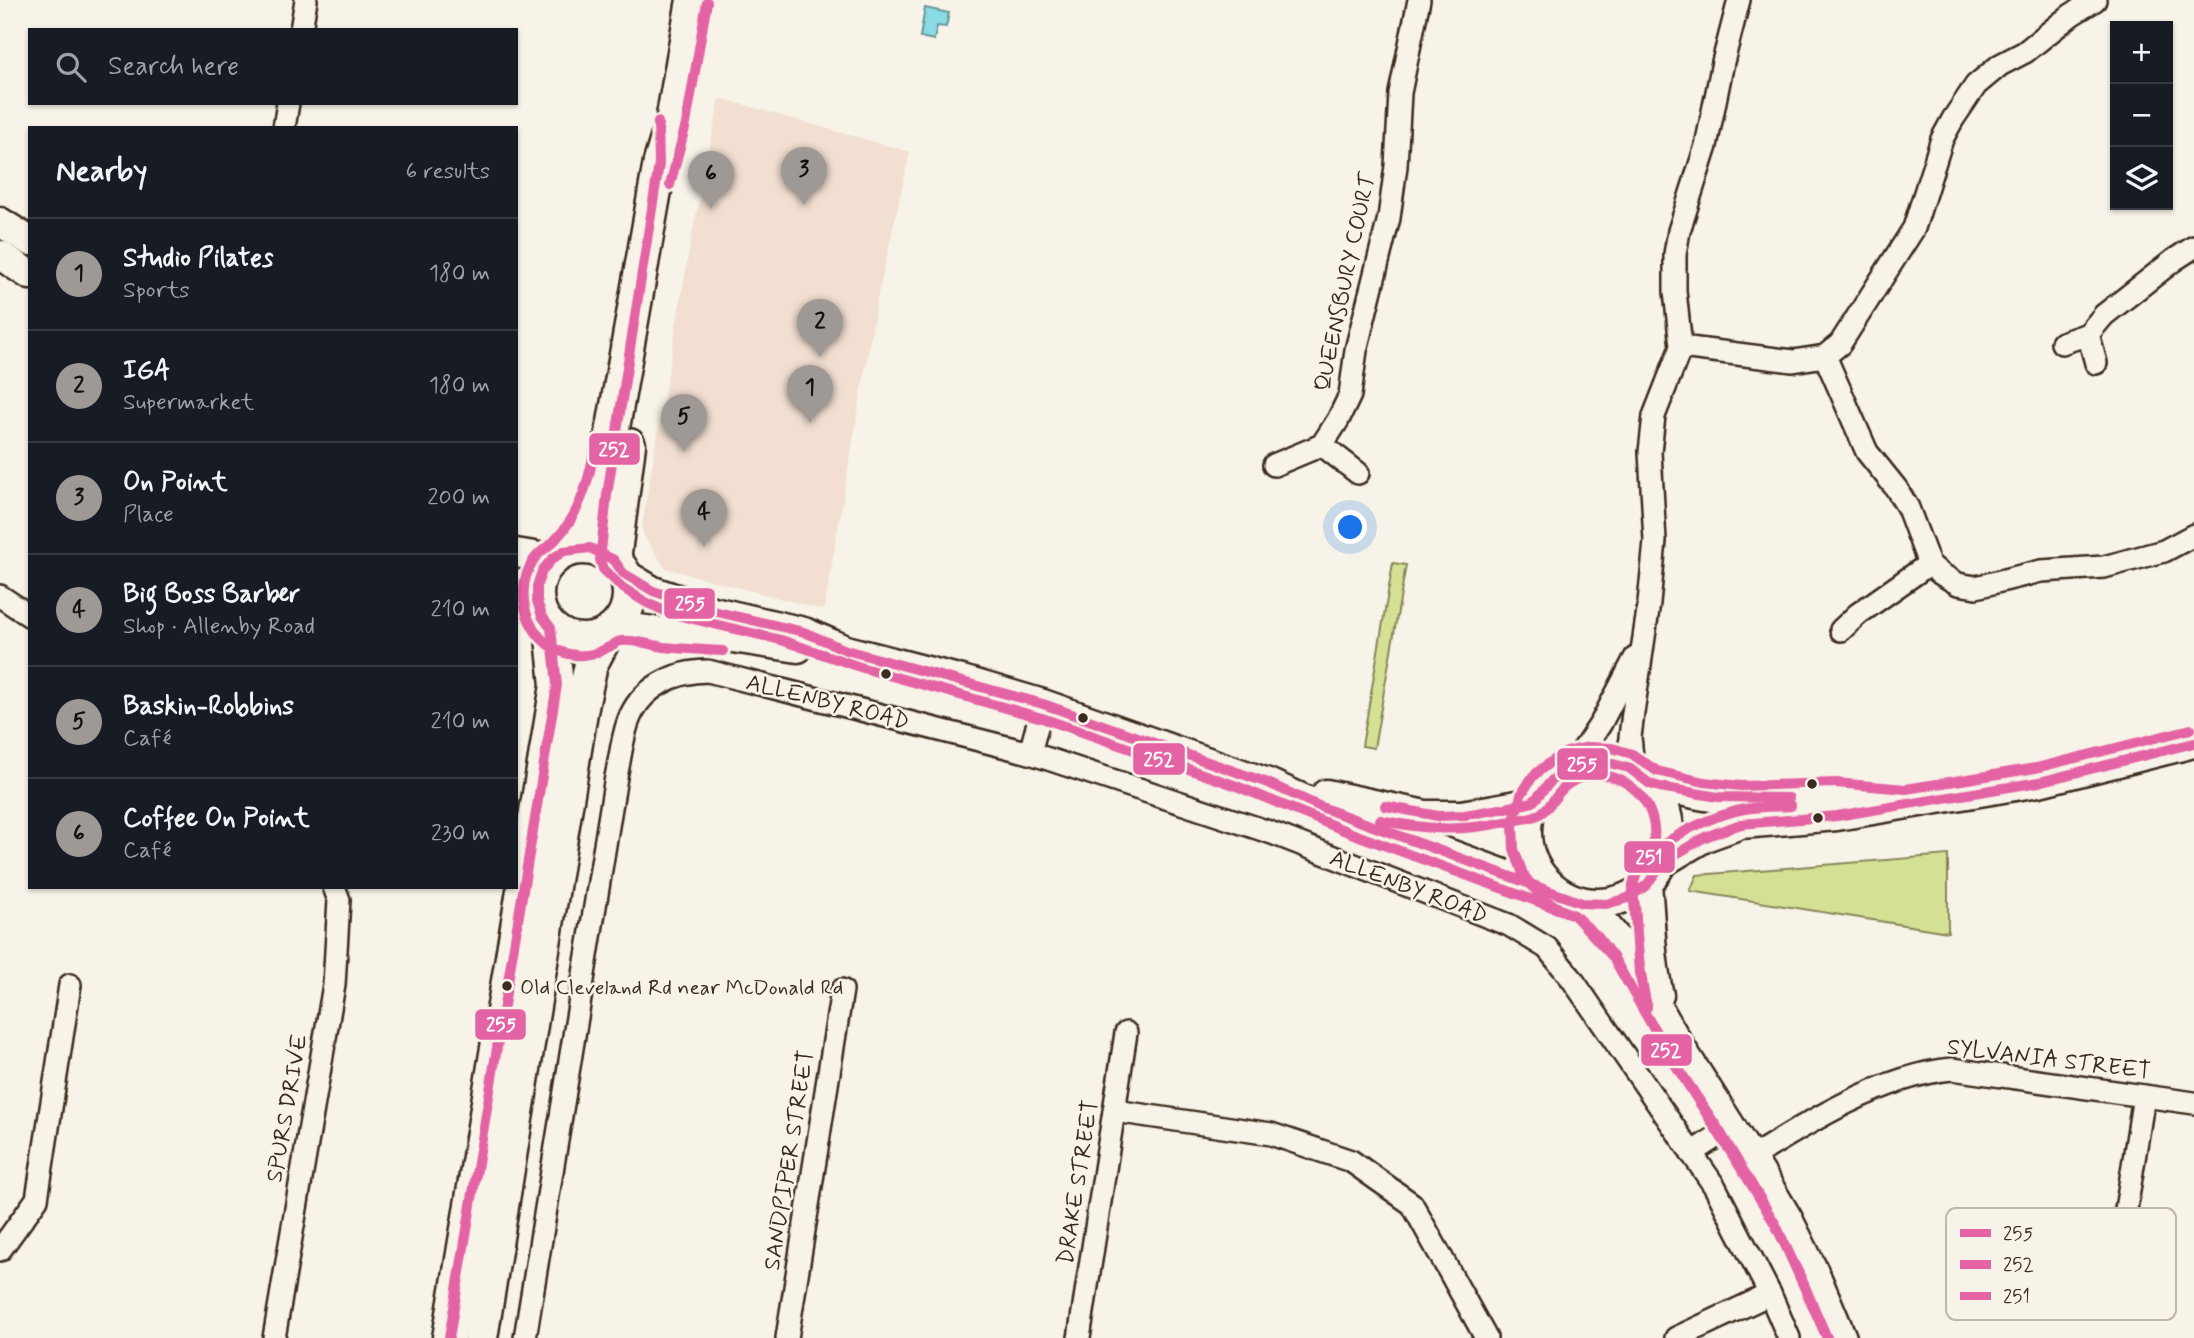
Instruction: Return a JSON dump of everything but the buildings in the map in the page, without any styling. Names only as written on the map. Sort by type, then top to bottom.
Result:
[{"type":"main road","points":[[449,1338],[557,685],[536,614],[537,586],[542,571],[591,512],[607,462],[660,162],[672,122],[692,0]]},
{"type":"main road","points":[[618,567],[621,496],[672,178],[672,122]]},
{"type":"main road","points":[[0,222],[28,240]]},
{"type":"main road","points":[[0,254],[28,274]]},
{"type":"main road","points":[[481,1338],[581,712],[591,664],[624,614],[628,600],[628,586],[618,567],[603,553],[590,548],[558,555],[518,553]]},
{"type":"main road","name":"ALLENBY ROAD","points":[[618,567],[662,594],[709,610],[804,632],[846,650],[1043,704],[1268,783],[1321,807],[1575,900],[1608,928],[1625,949],[1678,1043],[1733,1126],[1788,1219],[1842,1338]]},
{"type":"main road","points":[[536,614],[563,637],[578,641],[593,640],[612,630]]},
{"type":"main road","name":"ALLENBY ROAD","points":[[612,630],[707,634],[802,648],[846,650]]},
{"type":"main road","points":[[1655,874],[1669,842],[1669,821],[1662,801],[1651,784],[1628,767],[1610,761],[1573,765],[1550,780],[1533,802],[1527,823],[1528,846],[1535,867],[1549,885],[1575,900],[1606,904],[1628,898],[1705,837],[1741,824],[1838,816],[2039,782],[2194,743]]},
{"type":"main road","name":"ALLENBY ROAD","points":[[1268,783],[1425,815],[1462,816],[1533,802]]},
{"type":"main road","points":[[1651,784],[1702,796],[1740,800],[1835,797],[1907,803]]},
{"type":"main road","name":"ALLENBY ROAD","points":[[1655,874],[1653,971],[1664,1015]]},
{"type":"street","points":[[301,28],[306,0]]},
{"type":"street","name":"QUEENSBURY COURT","points":[[1322,445],[1350,395],[1356,350],[1387,228],[1400,93],[1419,0]]},
{"type":"street","points":[[1628,767],[1632,756],[1630,737],[1655,541],[1650,452],[1654,416],[1681,347],[1675,290],[1675,254],[1679,231],[1706,146],[1739,0]]},
{"type":"street","points":[[1681,347],[1793,361],[1825,356],[1840,344],[1907,241],[1921,209],[1942,139],[1969,94],[2000,65],[2025,52],[2066,8],[2095,0]]},
{"type":"street","points":[[284,126],[288,105]]},
{"type":"street","points":[[2062,343],[2088,334],[2104,315],[2194,247]]},
{"type":"street","points":[[2088,334],[2096,363]]},
{"type":"street","points":[[1825,356],[1867,452],[1896,488],[1908,508],[1929,564],[1958,584],[1976,587],[2021,574],[2104,567],[2164,551],[2194,535]]},
{"type":"street","points":[[1274,465],[1322,445],[1358,473]]},
{"type":"street","points":[[1841,630],[1858,614],[1929,564]]},
{"type":"street","points":[[0,596],[28,615]]},
{"type":"street","points":[[1573,765],[1601,723],[1643,641]]},
{"type":"street","name":"ALLENBY ROAD","points":[[525,1338],[616,777],[628,722],[636,707],[663,681],[689,671],[708,671],[1030,753],[1272,832],[1509,925],[1547,948],[1572,979],[1715,1187],[1770,1294],[1789,1338]]},
{"type":"street","points":[[1030,753],[1043,704]]},
{"type":"street","name":"SPURS DRIVE","points":[[274,1338],[334,985],[339,900],[335,889]]},
{"type":"street","points":[[0,1250],[37,1199],[70,985]]},
{"type":"street","name":"SANDPIPER STREET","points":[[787,1338],[842,990]]},
{"type":"street","name":"DRAKE STREET","points":[[1079,1338],[1126,1033]]},
{"type":"street","name":"SYLVANIA STREET","points":[[1751,1158],[1805,1123],[1902,1079],[1927,1072],[1952,1069],[2194,1102]]},
{"type":"street","points":[[2126,1208],[2144,1096]]},
{"type":"street","points":[[1115,1111],[1271,1135],[1351,1161],[1412,1204],[1486,1338]]},
{"type":"street","points":[[1691,1153],[1733,1126]]},
{"type":"street","points":[[1676,1338],[1770,1294]]},
{"type":"shaded area","points":[[720,98],[910,152],[877,300],[824,610],[665,568],[643,534],[642,525],[690,245]]},
{"type":"green space","points":[[1393,563],[1406,565],[1374,748],[1362,746]]},
{"type":"green space","points":[[1948,855],[1948,932],[1690,891],[1697,875]]},
{"type":"water","points":[[925,8],[949,13],[946,27],[937,26],[934,40],[920,37]]},
{"type":"transit line","name":"252","points":[[670,185],[686,124],[707,2]]},
{"type":"transit line","name":"252","points":[[658,122],[659,164],[607,495],[600,560],[603,569],[623,588],[672,614],[781,640],[863,668],[1042,718],[1234,785],[1351,833],[1574,915],[1613,957],[1666,1050],[1754,1189],[1776,1226],[1827,1338]]},
{"type":"transit line","name":"252","points":[[594,452],[589,476],[571,520],[535,558],[526,575],[525,606],[537,633],[547,644],[576,655],[596,653],[626,641],[723,651]]},
{"type":"transit line","name":"255","points":[[449,1338],[557,685],[551,628],[542,616],[537,601],[537,586],[542,571],[552,559],[564,551],[590,548],[614,560],[623,573],[653,591],[709,610],[804,632],[846,650],[1043,704],[1268,783],[1321,807],[1582,903],[1606,904],[1628,898],[1647,885],[1663,862],[1705,837],[1741,824],[1837,816],[2039,782],[2194,743]]},
{"type":"transit line","name":"251","points":[[1827,1338],[1776,1225],[1721,1133],[1666,1050],[1613,957],[1598,937],[1574,915],[1540,896],[1523,874],[1514,849],[1513,824],[1521,795],[1533,776],[1549,763],[1567,752],[1589,747],[1612,748],[1632,754],[1657,771],[1704,782],[1741,786],[1836,783],[1906,789],[2036,768],[2191,729]]},
{"type":"transit line","name":"255","points":[[1385,806],[1438,816],[1465,815],[1506,808],[1533,802],[1552,780],[1575,765],[1601,761],[1629,768],[1650,784],[1660,787],[1718,797],[1789,798]]},
{"type":"transit line","name":"252","points":[[1380,820],[1428,828],[1457,828],[1522,819],[1538,815],[1546,809],[1567,785],[1595,775],[1609,776],[1634,789],[1650,812],[1654,827],[1652,847],[1635,878],[1633,890],[1647,1007]]},
{"type":"transit line","name":"251","points":[[1647,1006],[1639,973],[1633,885],[1638,871],[1660,847],[1707,821],[1743,809],[1791,806]]},
{"type":"place","name":"On Point","points":[[804,205]]},
{"type":"place","name":"Coffee On Point","points":[[711,209]]},
{"type":"place","name":"IGA","points":[[820,357]]},
{"type":"place","name":"Studio Pilates","points":[[810,423]]},
{"type":"place","name":"Baskin-Robbins","points":[[684,452]]},
{"type":"place","name":"Big Boss Barber","points":[[704,547]]},
{"type":"place","name":"Old Cleveland Rd near McDonald Rd","points":[[507,986]]}]
